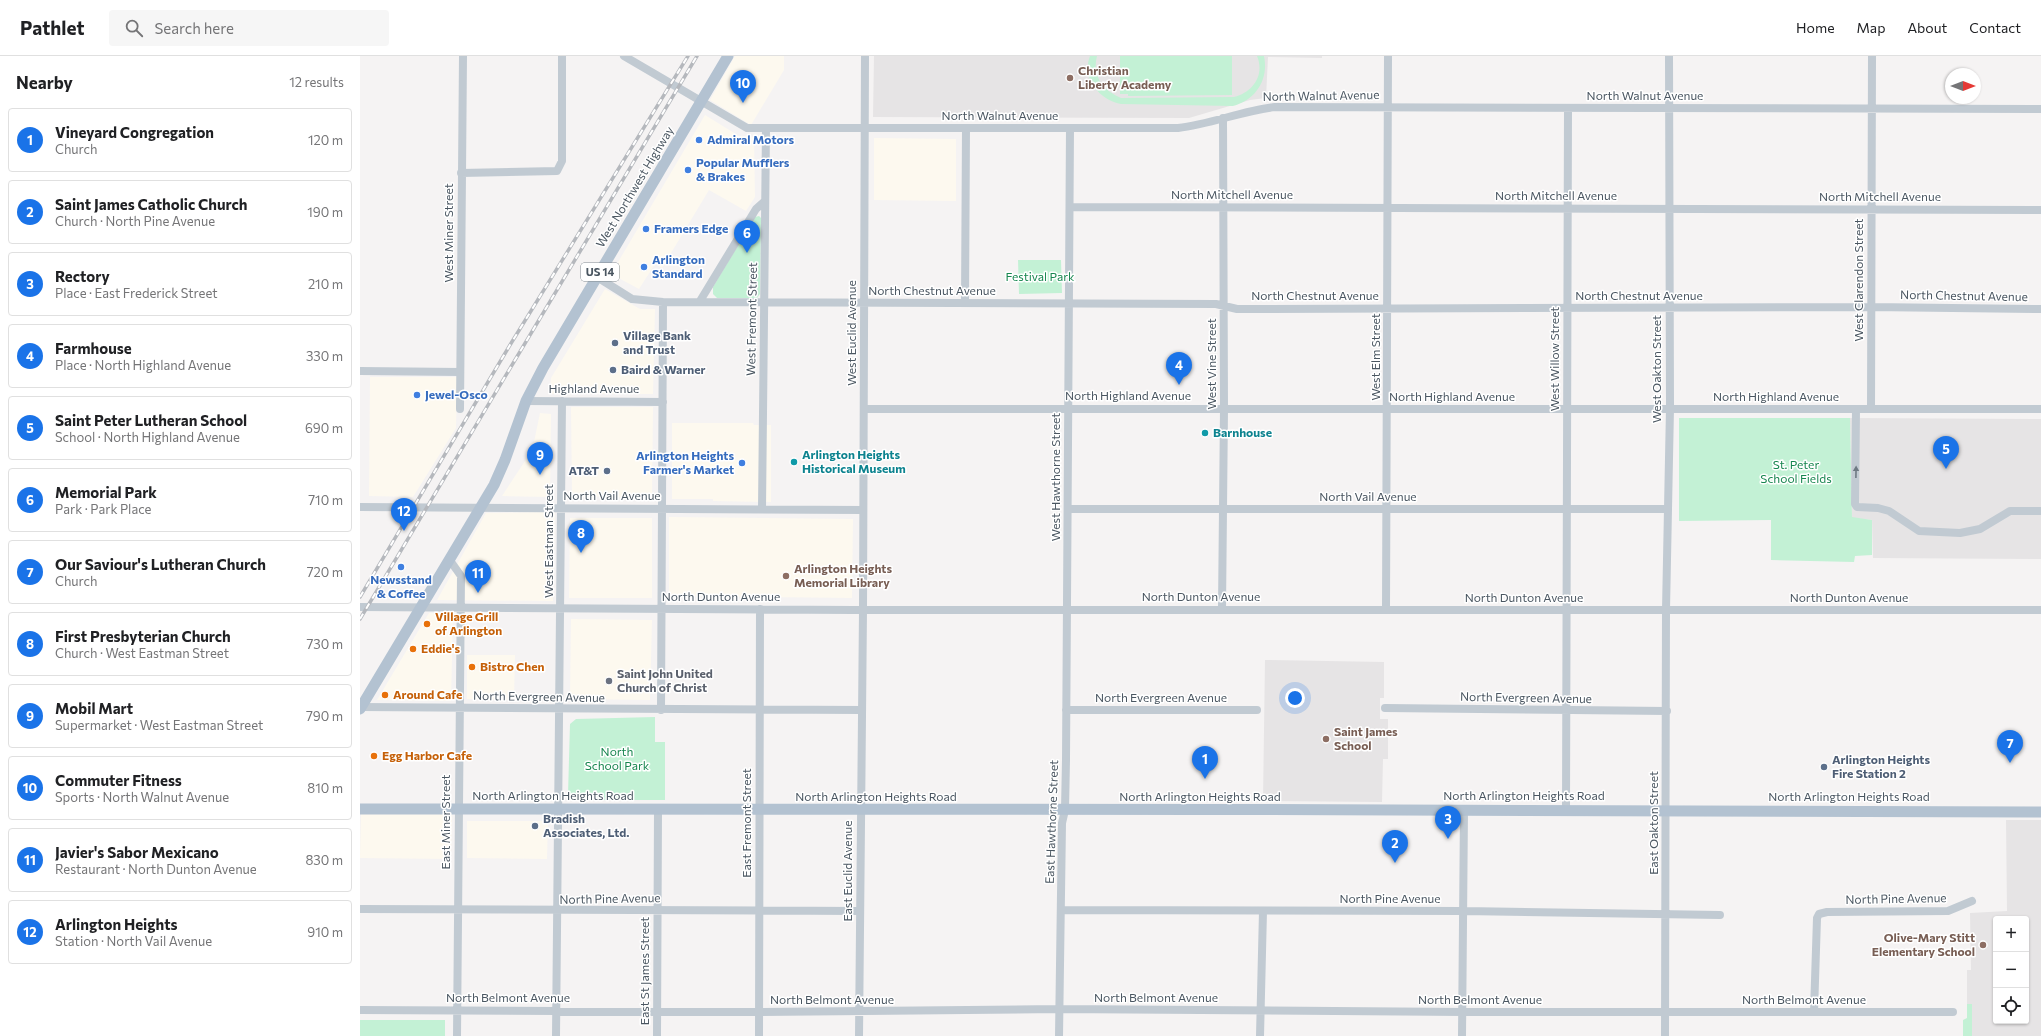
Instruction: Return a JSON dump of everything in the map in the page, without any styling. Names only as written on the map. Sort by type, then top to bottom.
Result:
[{"type":"main road","name":"West Northwest Highway","points":[[420,607],[500,472],[526,401],[542,368],[728,56]]},
{"type":"main road","name":"US 14","points":[[360,708],[420,607]]},
{"type":"main road","name":"North Arlington Heights Road","points":[[360,809],[1667,809],[2041,812]]},
{"type":"street","name":"West Miner Street","points":[[460,410],[463,56]]},
{"type":"street","points":[[461,173],[557,171],[562,161],[562,56]]},
{"type":"street","name":"North Walnut Avenue","points":[[624,56],[740,126],[746,128],[1178,128],[1204,124],[1255,109],[1275,107],[2041,109]]},
{"type":"street","name":"West Euclid Avenue","points":[[863,610],[865,56]]},
{"type":"street","name":"West Elm Street","points":[[1386,610],[1388,56]]},
{"type":"street","name":"West Oakton Street","points":[[1666,610],[1670,408],[1669,56]]},
{"type":"street","name":"West Clarendon Street","points":[[1870,409],[1872,56]]},
{"type":"street","name":"West Willow Street","points":[[1566,809],[1568,108]]},
{"type":"street","name":"West Vine Street","points":[[1222,609],[1224,409],[1223,118]]},
{"type":"street","name":"West Fremont Street","points":[[762,509],[766,128]]},
{"type":"street","points":[[965,303],[966,128]]},
{"type":"street","name":"West Hawthorne Street","points":[[1068,609],[1070,128]]},
{"type":"street","points":[[700,301],[756,209],[765,201]]},
{"type":"street","name":"North Mitchell Avenue","points":[[1070,207],[2041,210]]},
{"type":"street","name":"North Chestnut Avenue","points":[[597,277],[632,299],[663,302],[700,301],[864,304],[1216,304],[1237,309],[1871,307],[2041,309]]},
{"type":"street","points":[[661,710],[663,302]]},
{"type":"street","points":[[360,372],[460,372]]},
{"type":"street","name":"Highland Avenue","points":[[526,401],[663,402]]},
{"type":"street","name":"West Eastman Street","points":[[556,1036],[562,401]]},
{"type":"street","name":"North Highland Avenue","points":[[864,409],[2041,409]]},
{"type":"street","points":[[1856,409],[1855,504],[1860,508],[1878,508],[1889,511],[1919,531],[1960,533],[1980,529],[2010,511],[2041,511]]},
{"type":"street","name":"North Vail Avenue","points":[[360,507],[864,510]]},
{"type":"street","name":"North Vail Avenue","points":[[1068,509],[1668,509]]},
{"type":"street","points":[[449,559],[460,576],[460,607]]},
{"type":"street","name":"North Dunton Avenue","points":[[360,607],[863,610],[2041,610]]},
{"type":"street","name":"East Miner Street","points":[[457,1036],[460,607]]},
{"type":"street","name":"East Fremont Street","points":[[758,1036],[760,609]]},
{"type":"street","name":"East Hawthorne Street","points":[[1059,1036],[1060,910],[1062,823],[1065,810],[1068,609]]},
{"type":"street","name":"East Euclid Avenue","points":[[859,1036],[863,610]]},
{"type":"street","name":"East Oakton Street","points":[[1665,1036],[1667,809],[1666,610]]},
{"type":"street","name":"North Evergreen Avenue","points":[[360,708],[760,711],[862,710]]},
{"type":"street","name":"North Evergreen Avenue","points":[[1385,708],[1667,711]]},
{"type":"street","name":"North Evergreen Avenue","points":[[1066,710],[1257,710]]},
{"type":"street","points":[[1462,1036],[1464,809]]},
{"type":"street","name":"East St James Street","points":[[657,1036],[658,810]]},
{"type":"street","name":"North Pine Avenue","points":[[1814,1012],[1817,918],[1819,914],[1827,912],[1948,912],[1972,901]]},
{"type":"street","name":"North Pine Avenue","points":[[360,909],[557,911],[860,911]]},
{"type":"street","name":"North Pine Avenue","points":[[1060,910],[1464,911],[1720,915]]},
{"type":"street","points":[[1260,1036],[1263,910]]},
{"type":"street","name":"North Belmont Avenue","points":[[360,1010],[859,1012],[1059,1009],[1463,1012],[1953,1012]]},
{"type":"shaded area","points":[[735,56],[784,56],[784,70],[751,125],[710,100]]},
{"type":"shaded area","name":"Christian Liberty Academy","points":[[874,56],[1322,56],[1322,58],[1268,57],[1266,98],[1250,100],[1189,118],[873,117]]},
{"type":"shaded area","points":[[705,115],[739,136],[754,137],[755,197],[746,211],[709,190],[662,268],[655,264],[639,289],[611,274]]},
{"type":"shaded area","points":[[874,138],[956,139],[956,201],[874,200]]},
{"type":"shaded area","points":[[605,289],[640,309],[655,309],[653,394],[550,394],[551,378]]},
{"type":"shaded area","points":[[370,377],[457,377],[456,428],[413,497],[369,496]]},
{"type":"shaded area","points":[[571,407],[653,407],[652,498],[572,496]]},
{"type":"shaded area","points":[[540,413],[551,414],[550,497],[502,496],[525,461],[534,442]]},
{"type":"shaded area","points":[[1850,418],[2041,419],[2041,559],[1873,558],[1872,520],[1852,518]]},
{"type":"shaded area","points":[[672,423],[753,423],[754,425],[771,425],[771,502],[713,501],[713,499],[672,499]]},
{"type":"shaded area","points":[[555,512],[553,601],[437,600],[486,513]]},
{"type":"shaded area","points":[[669,517],[853,519],[852,598],[669,596]]},
{"type":"shaded area","points":[[570,518],[652,518],[652,598],[569,598]]},
{"type":"shaded area","points":[[429,613],[453,614],[451,701],[377,700]]},
{"type":"shaded area","points":[[571,619],[652,620],[650,700],[570,699]]},
{"type":"shaded area","points":[[467,655],[515,655],[514,700],[467,699]]},
{"type":"shaded area","name":"Saint James School","points":[[1265,660],[1384,662],[1384,698],[1380,698],[1380,719],[1388,719],[1388,759],[1383,759],[1382,802],[1263,801]]},
{"type":"shaded area","points":[[361,814],[452,814],[451,859],[360,858]]},
{"type":"shaded area","name":"Olive-Mary Stitt Elementary School","points":[[2006,820],[2041,820],[2041,1036],[1972,1036],[1972,1004],[1967,1004],[1967,970],[1971,970],[1970,913],[2007,911]]},
{"type":"shaded area","points":[[467,821],[548,821],[547,859],[467,858]]},
{"type":"green space","points":[[1090,56],[1097,56],[1096,70],[1100,82],[1114,95],[1121,98],[1234,97],[1247,91],[1256,82],[1259,70],[1257,56],[1264,56],[1265,65],[1262,80],[1254,94],[1241,103],[1233,106],[1121,104],[1106,98],[1094,87],[1088,73]]},
{"type":"green space","points":[[1120,56],[1232,56],[1232,95],[1128,96],[1128,94],[1120,94]]},
{"type":"green space","points":[[759,216],[761,218],[760,294],[757,298],[717,298],[713,294],[713,287],[755,217]]},
{"type":"green space","name":"Festival Park","points":[[1018,260],[1061,260],[1062,293],[1019,294]]},
{"type":"green space","name":"St. Peter School Fields","points":[[1679,418],[1850,418],[1852,517],[1872,520],[1872,555],[1855,556],[1854,562],[1771,560],[1771,520],[1679,521]]},
{"type":"green space","name":"North School Park","points":[[655,717],[655,742],[665,742],[665,800],[572,800],[568,795],[570,724],[576,719]]},
{"type":"green space","points":[[1967,1004],[1972,1004],[1972,1036],[1963,1036],[1963,1020],[1967,1018]]},
{"type":"green space","points":[[360,1020],[445,1020],[445,1036],[360,1036]]},
{"type":"railway","points":[[360,597],[510,345],[688,56]]},
{"type":"railway","points":[[360,619],[697,56]]},
{"type":"place","name":"Christian Liberty Academy","points":[[1070,78]]},
{"type":"place","name":"Commuter Fitness","points":[[743,103]]},
{"type":"place","name":"Admiral Motors","points":[[699,140]]},
{"type":"place","name":"Popular Mufflers & Brakes","points":[[688,170]]},
{"type":"place","name":"Framers Edge","points":[[646,229]]},
{"type":"place","name":"Memorial Park","points":[[747,253]]},
{"type":"place","name":"Arlington Standard","points":[[644,267]]},
{"type":"place","name":"Village Bank and Trust","points":[[615,343]]},
{"type":"place","name":"Baird & Warner","points":[[613,370]]},
{"type":"place","name":"Farmhouse","points":[[1179,385]]},
{"type":"place","name":"Jewel-Osco","points":[[417,395]]},
{"type":"place","name":"Barnhouse","points":[[1205,433]]},
{"type":"place","name":"Arlington Heights Historical Museum","points":[[794,462]]},
{"type":"place","name":"Arlington Heights Farmer's Market","points":[[742,463]]},
{"type":"place","name":"Saint Peter Lutheran School","points":[[1946,469]]},
{"type":"place","name":"AT&T","points":[[607,471]]},
{"type":"place","name":"Mobil Mart","points":[[540,475]]},
{"type":"place","name":"Arlington Heights","points":[[404,531]]},
{"type":"place","name":"First Presbyterian Church","points":[[581,553]]},
{"type":"place","name":"Newsstand & Coffee","points":[[401,567]]},
{"type":"place","name":"Arlington Heights Memorial Library","points":[[786,576]]},
{"type":"place","name":"Javier's Sabor Mexicano","points":[[478,593]]},
{"type":"place","name":"Village Grill of Arlington","points":[[427,624]]},
{"type":"place","name":"Eddie's","points":[[413,649]]},
{"type":"place","name":"Bistro Chen","points":[[472,667]]},
{"type":"place","name":"Saint John United Church of Christ","points":[[609,681]]},
{"type":"place","name":"Around Cafe","points":[[385,695]]},
{"type":"place","name":"Saint James School","points":[[1326,739]]},
{"type":"place","name":"Egg Harbor Cafe","points":[[374,756]]},
{"type":"place","name":"Our Saviour's Lutheran Church","points":[[2010,763]]},
{"type":"place","name":"Arlington Heights Fire Station 2","points":[[1824,767]]},
{"type":"place","name":"Vineyard Congregation","points":[[1205,779]]},
{"type":"place","name":"Bradish Associates, Ltd.","points":[[535,826]]},
{"type":"place","name":"Rectory","points":[[1448,839]]},
{"type":"place","name":"Saint James Catholic Church","points":[[1395,863]]},
{"type":"place","name":"Olive-Mary Stitt Elementary School","points":[[1983,945]]}]
